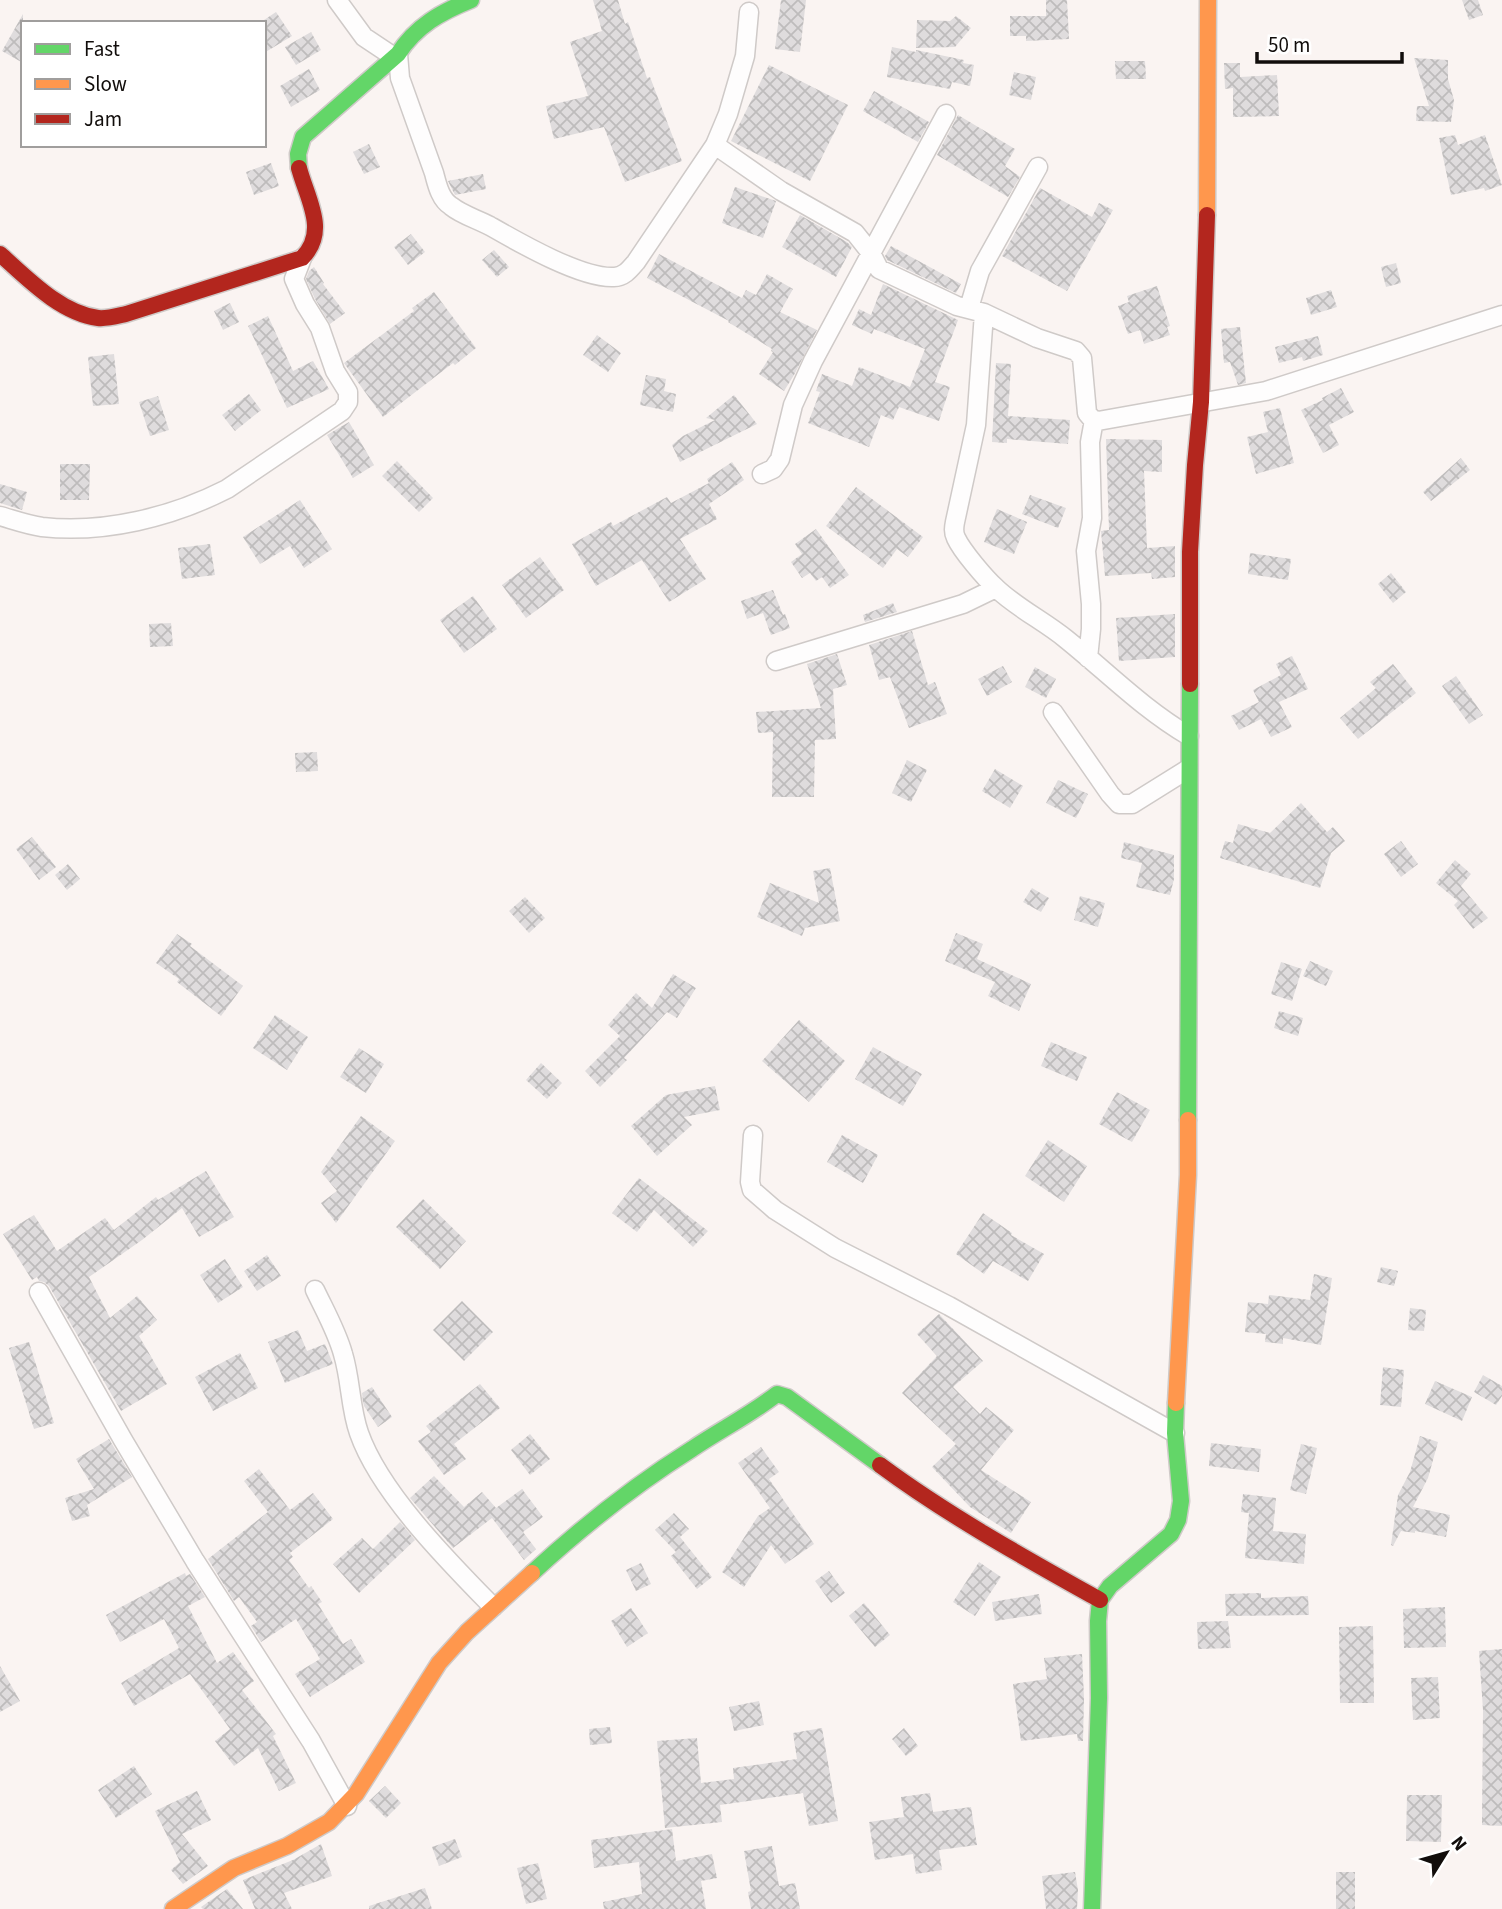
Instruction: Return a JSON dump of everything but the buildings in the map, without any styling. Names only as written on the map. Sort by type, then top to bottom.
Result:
[{"type":"street","points":[[337,0],[364,37],[396,56],[400,78],[438,186],[450,206],[570,267],[617,277],[627,272],[636,262],[715,145],[728,114],[745,57],[749,12]]},
{"type":"street","points":[[0,254],[37,287],[74,309],[100,318],[115,317],[142,309],[302,258],[313,248],[315,232],[313,209],[298,164],[301,141],[396,56],[405,41],[424,24],[437,15],[471,0]]},
{"type":"street","points":[[1092,1909],[1100,1600],[1110,1586],[1163,1542],[1176,1527],[1180,1513],[1181,1488],[1175,1433],[1188,1175],[1190,552],[1201,402],[1207,249],[1208,0]]},
{"type":"street","points":[[762,474],[773,469],[780,459],[793,405],[808,372],[946,114]]},
{"type":"street","points":[[715,145],[781,191],[855,233],[871,253],[879,269],[957,306],[976,310],[1027,334],[1078,352],[1082,358],[1087,413],[1094,420],[1103,421],[1265,391],[1502,315]]},
{"type":"street","points":[[1038,167],[980,271],[976,310],[976,425],[954,532],[964,550],[996,588],[1043,621],[1135,700],[1189,736]]},
{"type":"street","points":[[0,516],[41,527],[83,529],[120,525],[164,514],[227,489],[342,411],[349,400],[348,392],[335,371],[320,328],[294,279],[302,258]]},
{"type":"street","points":[[1088,658],[1091,604],[1086,551],[1092,518],[1090,442],[1094,420]]},
{"type":"street","points":[[776,661],[963,604],[996,588]]},
{"type":"street","points":[[1053,712],[1119,804],[1132,804],[1188,769]]},
{"type":"street","points":[[753,1135],[750,1182],[752,1190],[775,1210],[835,1248],[949,1306],[1175,1433]]},
{"type":"street","points":[[316,1290],[343,1353],[359,1433],[371,1459],[390,1490],[416,1522],[494,1607]]},
{"type":"street","points":[[38,1292],[142,1473],[195,1561],[318,1752],[347,1806]]},
{"type":"street","points":[[173,1909],[234,1868],[318,1830],[347,1806],[439,1664],[467,1632],[580,1529],[691,1449],[764,1405],[777,1394],[787,1397],[909,1487],[1006,1547],[1100,1600]]},
{"type":"traffic: fast","points":[[299,168],[298,154],[303,137],[398,54],[421,28],[439,15],[471,0]]},
{"type":"traffic: fast","points":[[1188,1120],[1190,684]]},
{"type":"traffic: fast","points":[[532,1573],[629,1492],[777,1394],[787,1397],[880,1465]]},
{"type":"traffic: fast","points":[[1092,1909],[1100,1600],[1110,1586],[1171,1534],[1178,1520],[1181,1501],[1175,1433],[1176,1403]]},
{"type":"traffic: slow","points":[[1207,215],[1208,0]]},
{"type":"traffic: slow","points":[[1176,1403],[1188,1175],[1188,1120]]},
{"type":"traffic: slow","points":[[173,1909],[234,1868],[287,1846],[329,1822],[356,1794],[439,1663],[467,1632],[532,1573]]},
{"type":"traffic: jam","points":[[0,254],[45,293],[70,309],[98,318],[126,314],[302,258],[310,248],[315,226],[311,203],[299,168]]},
{"type":"traffic: jam","points":[[1190,684],[1190,552],[1201,402],[1207,215]]},
{"type":"traffic: jam","points":[[880,1465],[960,1519],[1100,1600]]}]
